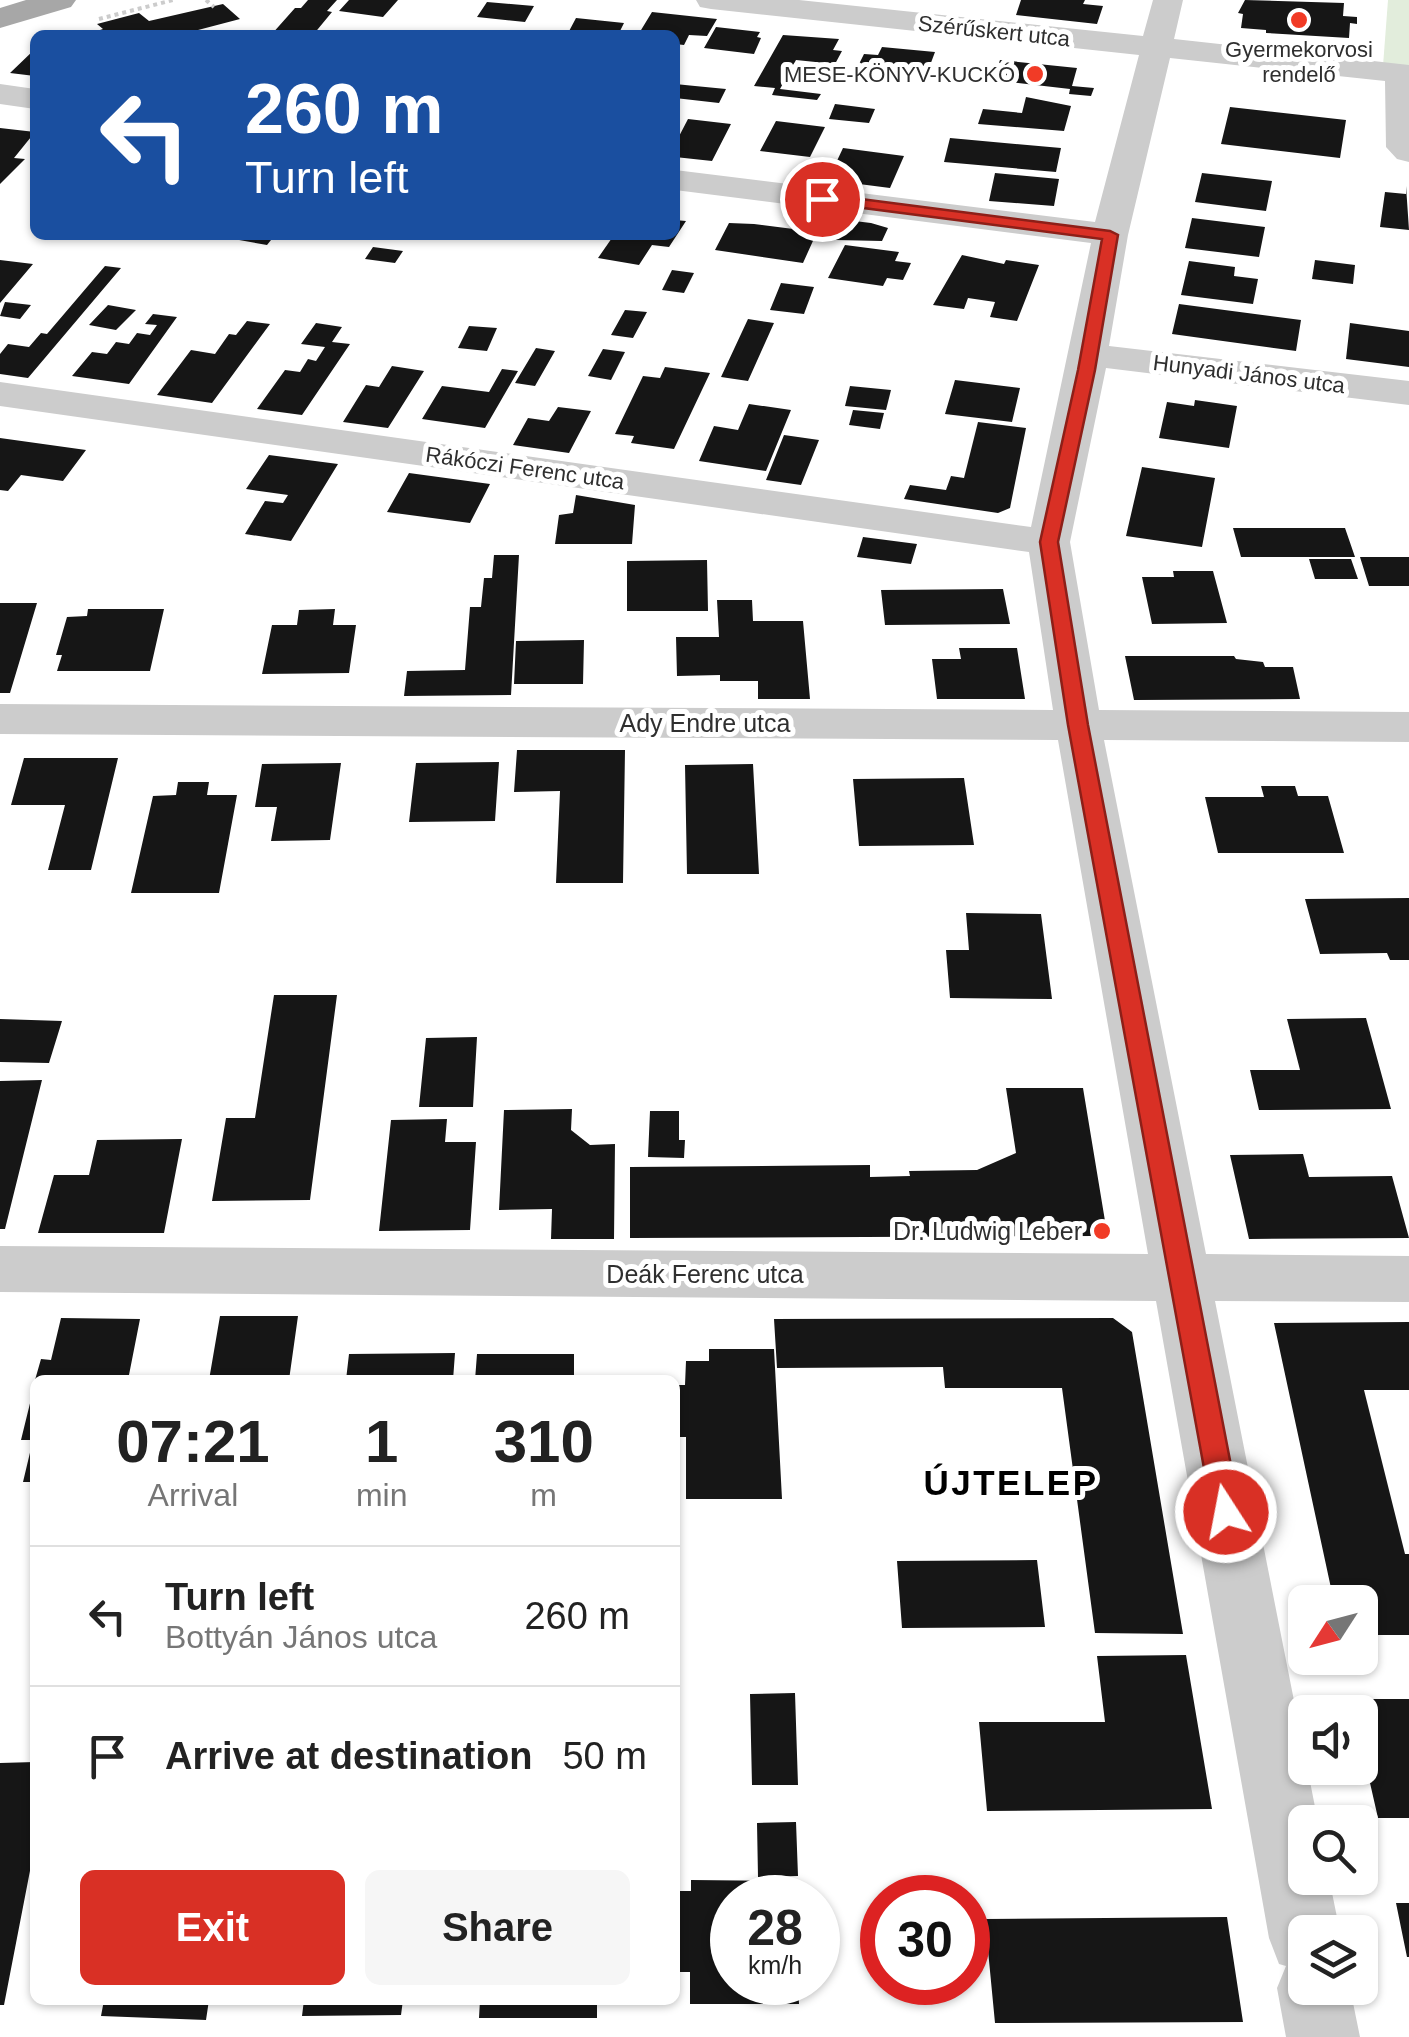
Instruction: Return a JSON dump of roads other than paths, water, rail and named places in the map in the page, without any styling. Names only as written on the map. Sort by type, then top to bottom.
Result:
[{"type":"main road","points":[[0,18],[60,0]]},
{"type":"street","name":"Szérűskert utca","points":[[711,0],[1162,24],[1401,73],[1402,147],[1409,152]]},
{"type":"street","points":[[1162,24],[1110,235],[1049,542],[1078,725],[1301,1915]]},
{"type":"street","points":[[0,94],[30,97]]},
{"type":"street","points":[[680,181],[1110,235]]},
{"type":"street","name":"Hunyadi János utca","points":[[1089,355],[1409,394]]},
{"type":"street","name":"Rákóczi Ferenc utca","points":[[0,394],[1049,542]]},
{"type":"street","name":"Ady Endre utca","points":[[0,719],[1409,727]]},
{"type":"street","name":"Deák Ferenc utca","points":[[0,1269],[1409,1278]]},
{"type":"street","points":[[1317,2005],[1323,2037]]},
{"type":"place","name":"Gyermekorvosi rendelő","points":[[1299,20]]},
{"type":"place","name":"MESE-KÖNYV-KUCKÓ","points":[[1035,74]]},
{"type":"place","name":"Dr. Ludwig Leber","points":[[1102,1231]]},
{"type":"district","name":"ÚJTELEP","points":[[1011,1482]]}]
